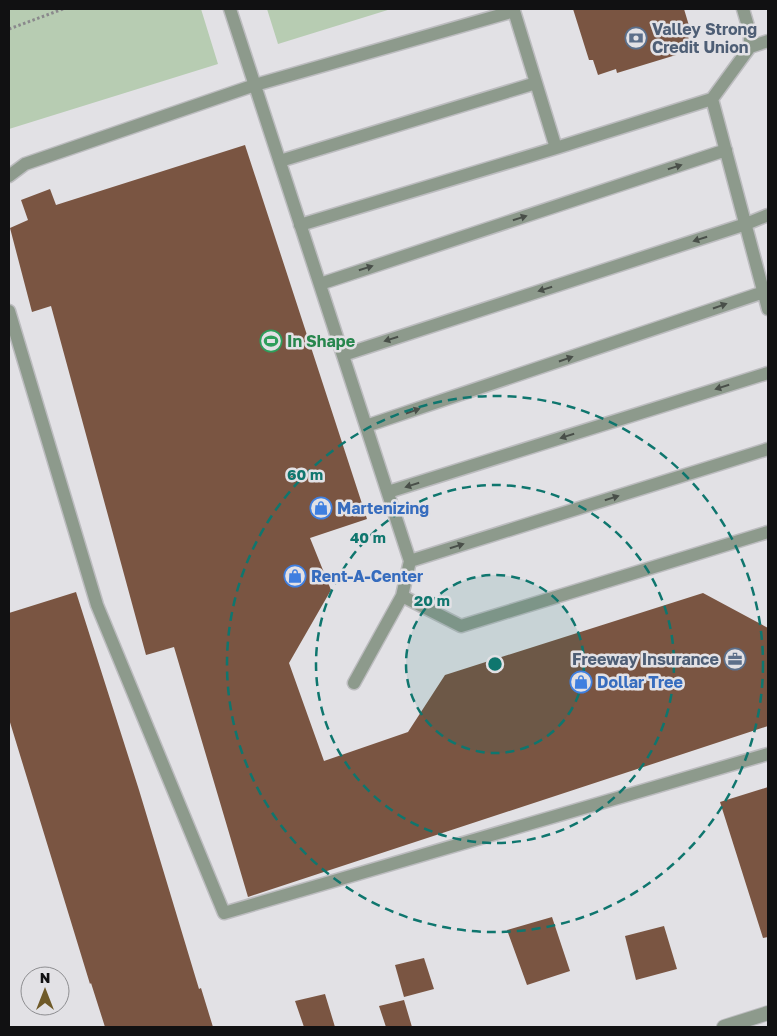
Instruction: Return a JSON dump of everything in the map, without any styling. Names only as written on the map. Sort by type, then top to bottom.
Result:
[{"type":"street","points":[[724,1027],[742,1025],[768,1014]]},
{"type":"lane","points":[[230,9],[410,561],[402,596],[354,683]]},
{"type":"lane","points":[[744,9],[750,33],[750,47]]},
{"type":"lane","points":[[9,176],[25,164],[255,85],[514,11],[556,148]]},
{"type":"lane","points":[[300,225],[712,99],[750,47],[768,41]]},
{"type":"lane","points":[[280,161],[536,83]]},
{"type":"lane","points":[[712,99],[746,224],[767,290],[768,309]]},
{"type":"lane","points":[[320,284],[726,150]]},
{"type":"lane","points":[[343,355],[746,224],[768,215]]},
{"type":"lane","points":[[366,426],[767,290]]},
{"type":"lane","points":[[9,311],[97,605],[224,914],[768,754]]},
{"type":"lane","points":[[388,492],[768,372]]},
{"type":"lane","points":[[410,561],[768,450]]},
{"type":"lane","points":[[402,596],[461,626],[768,532]]},
{"type":"path","points":[[9,29],[63,9]]},
{"type":"green space","points":[[9,9],[201,9],[218,64],[9,129]]},
{"type":"green space","points":[[267,9],[391,9],[278,44]]},
{"type":"building","name":"Valley Strong Credit Union","points":[[573,9],[684,9],[690,29],[686,30],[691,46],[675,51],[676,55],[617,73],[616,69],[598,75],[593,60],[589,60]]},
{"type":"building","points":[[245,145],[367,519],[310,538],[331,590],[289,663],[324,761],[408,732],[445,675],[703,593],[768,628],[768,726],[248,897],[174,647],[146,655],[51,306],[32,312],[10,228],[28,220],[21,200],[50,189],[56,205]]},
{"type":"building","points":[[76,592],[139,790],[199,989],[201,988],[213,1027],[105,1027],[90,984],[9,719],[9,613]]},
{"type":"building","points":[[768,787],[768,937],[763,938],[720,802]]},
{"type":"building","points":[[552,917],[570,971],[527,985],[507,930]]},
{"type":"building","points":[[664,926],[677,969],[636,980],[625,936]]},
{"type":"building","points":[[424,958],[434,989],[404,997],[395,965]]},
{"type":"building","points":[[325,994],[335,1027],[304,1027],[295,1001]]},
{"type":"building","points":[[404,1000],[412,1027],[386,1027],[379,1006]]},
{"type":"place","name":"Valley Strong Credit Union","points":[[636,38]]},
{"type":"place","name":"In Shape","points":[[271,341]]},
{"type":"place","name":"Martenizing","points":[[321,508]]},
{"type":"place","name":"Rent-A-Center","points":[[295,576]]},
{"type":"place","name":"Freeway Insurance","points":[[735,659]]},
{"type":"place","name":"Dollar Tree","points":[[581,682]]}]
